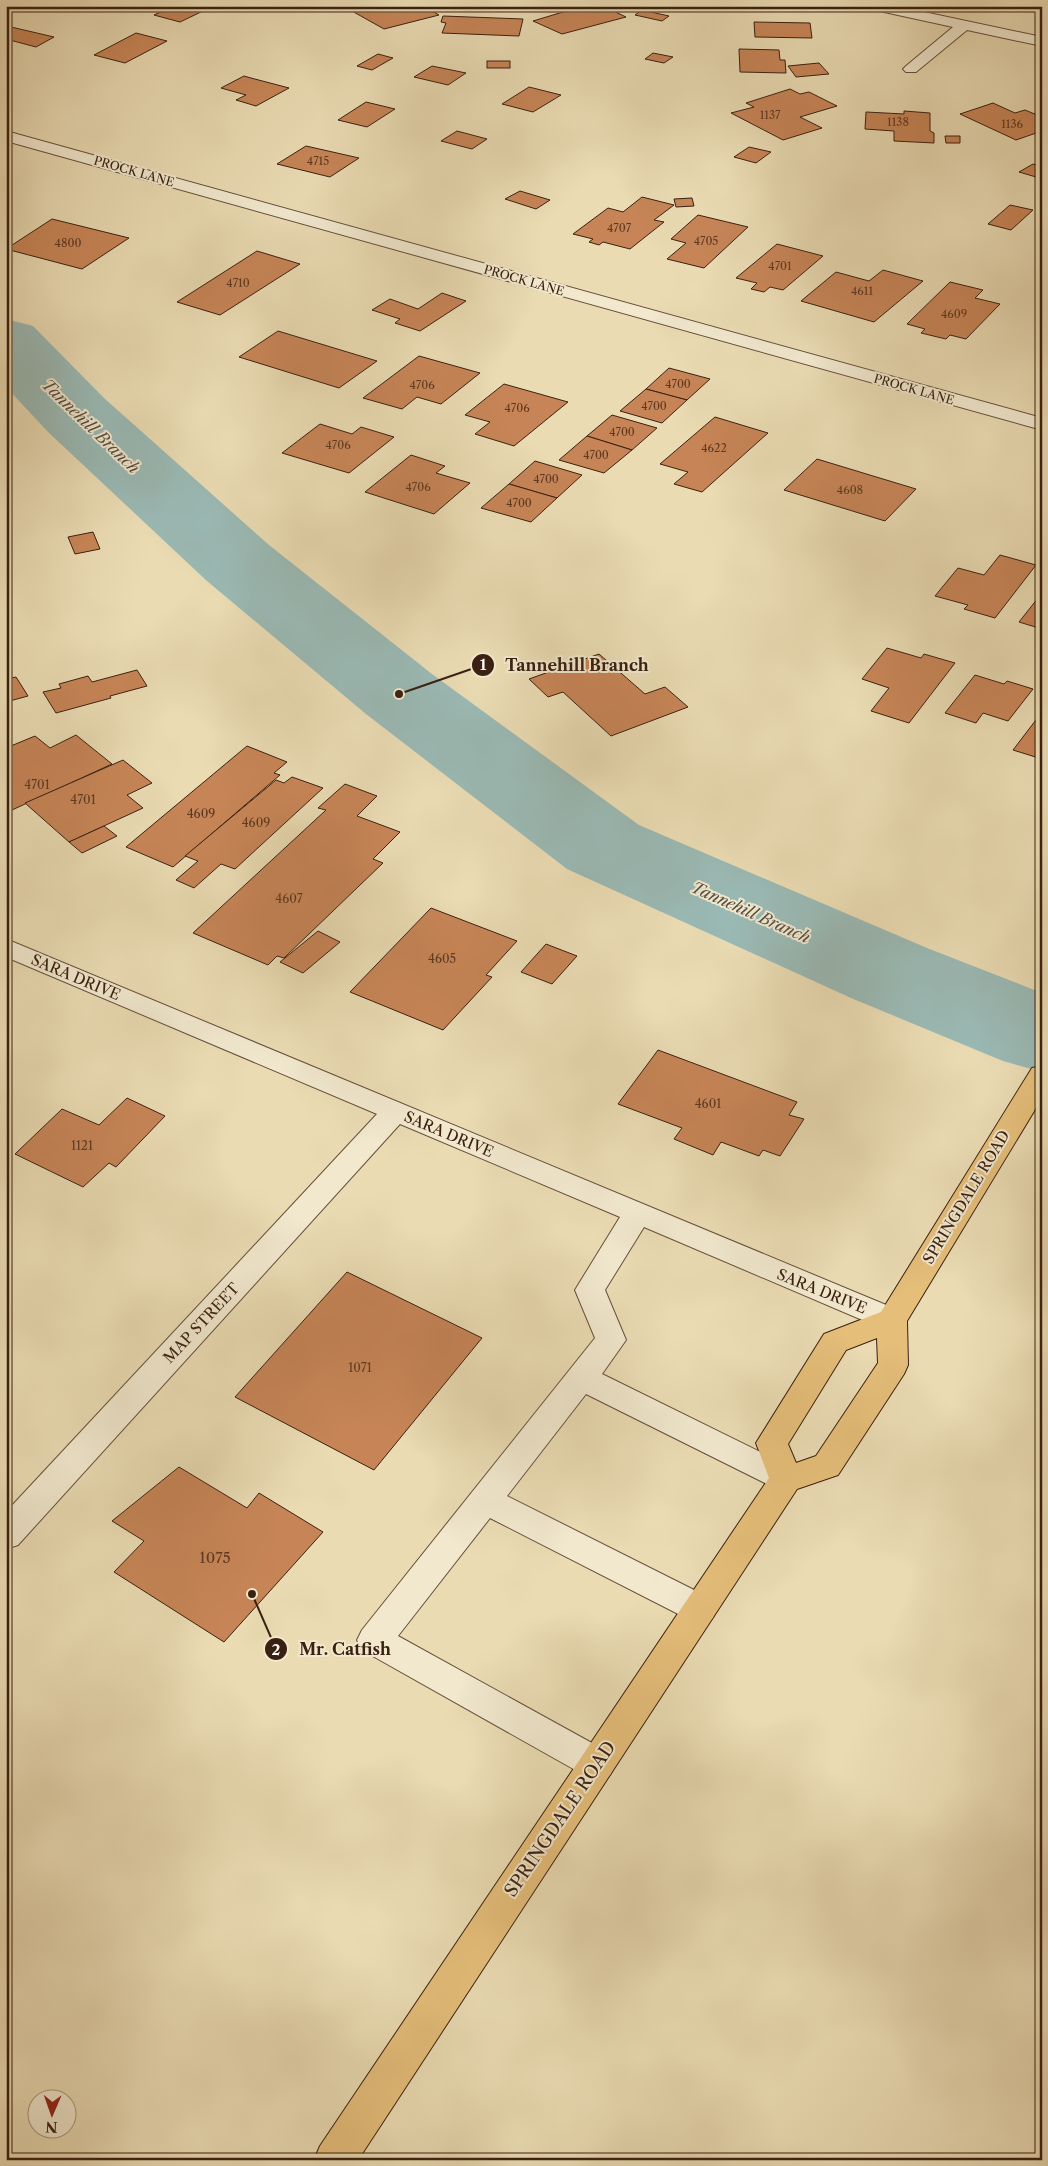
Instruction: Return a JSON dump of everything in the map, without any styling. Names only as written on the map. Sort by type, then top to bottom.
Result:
[{"type":"main road","name":"SPRINGDALE ROAD","points":[[892,1320],[1010,1124],[1042,1075]]},
{"type":"main road","points":[[892,1320],[893,1365],[827,1466],[786,1479],[772,1444],[835,1342],[892,1320]]},
{"type":"main road","name":"SPRINGDALE ROAD","points":[[334,2160],[786,1479]]},
{"type":"street","points":[[875,6],[1042,42]]},
{"type":"street","points":[[911,70],[965,25]]},
{"type":"street","name":"PROCK LANE","points":[[6,136],[1042,424]]},
{"type":"street","name":"SARA DRIVE","points":[[6,947],[892,1320]]},
{"type":"street","name":"MAP STREET","points":[[6,1535],[396,1111]]},
{"type":"street","points":[[597,1764],[374,1640],[611,1340],[590,1290],[637,1214]]},
{"type":"street","points":[[581,1378],[786,1479]]},
{"type":"street","points":[[485,1500],[700,1609]]},
{"type":"building","points":[[173,6],[189,6],[205,10],[180,22],[154,15]]},
{"type":"building","points":[[343,6],[423,6],[439,15],[384,29]]},
{"type":"building","points":[[583,6],[603,6],[626,17],[562,34],[533,21]]},
{"type":"building","points":[[628,6],[664,6],[654,12]]},
{"type":"building","points":[[642,10],[669,16],[662,21],[635,15]]},
{"type":"building","points":[[443,16],[523,19],[519,36],[442,33],[446,23],[441,22]]},
{"type":"building","points":[[754,22],[810,23],[812,38],[755,37]]},
{"type":"building","points":[[11,27],[54,37],[36,47],[6,39],[6,29]]},
{"type":"building","points":[[136,33],[167,41],[125,63],[94,55]]},
{"type":"building","points":[[739,49],[779,50],[780,60],[785,60],[786,73],[740,72]]},
{"type":"building","points":[[653,53],[673,57],[664,63],[645,59]]},
{"type":"building","points":[[378,54],[393,58],[372,70],[357,66]]},
{"type":"building","points":[[487,61],[510,61],[510,68],[487,68]]},
{"type":"building","points":[[819,63],[829,74],[796,77],[788,66]]},
{"type":"building","points":[[432,66],[466,73],[448,85],[414,77]]},
{"type":"building","points":[[244,76],[289,88],[256,106],[236,100],[246,95],[221,88]]},
{"type":"building","points":[[529,87],[561,95],[533,112],[502,104]]},
{"type":"building","points":[[790,89],[800,94],[809,92],[837,106],[800,117],[822,128],[783,140],[731,113],[754,107],[746,103]]},
{"type":"building","points":[[366,102],[395,109],[367,127],[338,120]]},
{"type":"building","points":[[993,103],[1015,113],[1025,110],[1042,117],[1042,131],[1016,140],[960,114]]},
{"type":"building","points":[[904,111],[930,113],[930,131],[934,133],[934,143],[894,141],[894,131],[865,129],[866,112],[904,114]]},
{"type":"building","points":[[457,131],[487,139],[472,149],[441,141]]},
{"type":"building","points":[[945,136],[960,136],[960,143],[946,143]]},
{"type":"building","points":[[306,146],[359,158],[330,177],[277,164]]},
{"type":"building","points":[[749,147],[771,152],[756,163],[734,157]]},
{"type":"building","points":[[1033,164],[1042,167],[1042,173],[1036,177],[1019,172]]},
{"type":"building","points":[[520,191],[550,200],[536,209],[505,199]]},
{"type":"building","points":[[642,197],[674,205],[654,220],[664,222],[630,249],[603,242],[599,245],[589,242],[593,239],[573,234],[608,208],[623,212]]},
{"type":"building","points":[[692,198],[694,206],[676,207],[674,199]]},
{"type":"building","points":[[1010,205],[1033,210],[1011,230],[988,224]]},
{"type":"building","points":[[698,215],[748,227],[704,268],[667,259],[686,243],[671,239]]},
{"type":"building","points":[[52,219],[129,238],[82,269],[6,249]]},
{"type":"building","points":[[777,244],[823,256],[783,290],[770,287],[764,292],[751,289],[757,283],[736,278]]},
{"type":"building","points":[[257,251],[300,264],[220,315],[177,302]]},
{"type":"building","points":[[883,270],[923,281],[874,322],[801,301],[836,272],[869,281]]},
{"type":"building","points":[[950,282],[983,290],[975,298],[1000,304],[966,339],[950,335],[946,339],[921,333],[925,329],[907,324]]},
{"type":"building","points":[[442,293],[466,301],[420,331],[395,323],[400,319],[372,310],[390,299],[418,309]]},
{"type":"building","points":[[278,331],[377,361],[339,388],[239,357]]},
{"type":"building","points":[[419,356],[480,373],[441,404],[417,397],[402,409],[363,398]]},
{"type":"building","points":[[669,368],[710,379],[687,400],[646,389]]},
{"type":"building","points":[[504,384],[568,402],[514,446],[475,434],[490,422],[465,415]]},
{"type":"building","points":[[646,389],[687,400],[662,423],[620,411]]},
{"type":"building","points":[[612,415],[657,428],[632,450],[587,436]]},
{"type":"building","points":[[715,417],[768,433],[702,492],[674,484],[688,472],[660,464]]},
{"type":"building","points":[[320,424],[352,434],[361,427],[394,437],[349,473],[282,453]]},
{"type":"building","points":[[587,436],[632,450],[604,473],[559,460]]},
{"type":"building","points":[[411,455],[445,466],[436,473],[470,483],[434,514],[365,492]]},
{"type":"building","points":[[817,459],[916,489],[885,521],[784,490]]},
{"type":"building","points":[[535,461],[582,475],[557,498],[509,484]]},
{"type":"building","points":[[509,484],[557,498],[531,522],[481,508]]},
{"type":"building","points":[[93,532],[100,549],[75,554],[68,537]]},
{"type":"building","points":[[1000,555],[1036,565],[995,618],[964,609],[968,605],[935,596],[958,568],[984,575]]},
{"type":"building","points":[[1042,593],[1042,629],[1019,622]]},
{"type":"building","points":[[887,648],[921,658],[924,654],[955,663],[909,723],[871,711],[889,688],[862,679]]},
{"type":"building","points":[[599,654],[645,694],[665,687],[688,707],[611,736],[563,692],[548,697],[529,679]]},
{"type":"building","points":[[137,670],[147,686],[56,713],[43,692],[61,688],[59,684],[88,676],[92,682]]},
{"type":"building","points":[[975,675],[1004,684],[1007,681],[1033,689],[1008,721],[983,713],[976,723],[945,713]]},
{"type":"building","points":[[16,677],[28,696],[6,702],[6,679]]},
{"type":"building","points":[[1042,712],[1042,759],[1013,750]]},
{"type":"building","points":[[76,735],[112,764],[12,810],[6,805],[6,748],[35,736],[50,748]]},
{"type":"building","points":[[247,746],[287,762],[274,773],[280,775],[173,867],[126,847]]},
{"type":"building","points":[[123,760],[152,783],[127,795],[143,808],[69,842],[25,803]]},
{"type":"building","points":[[292,777],[323,788],[235,869],[221,864],[194,888],[176,880],[198,861],[185,856],[276,780],[284,783]]},
{"type":"building","points":[[345,784],[377,796],[357,816],[400,832],[373,859],[383,863],[284,958],[277,956],[268,965],[193,933],[326,810],[318,808]]},
{"type":"building","points":[[104,826],[117,836],[82,853],[69,842]]},
{"type":"building","points":[[431,908],[517,941],[486,975],[492,977],[443,1030],[350,992]]},
{"type":"building","points":[[318,931],[340,942],[303,973],[280,962]]},
{"type":"building","points":[[546,944],[577,956],[552,984],[521,972]]},
{"type":"building","points":[[658,1050],[797,1102],[789,1115],[804,1119],[780,1156],[763,1150],[759,1156],[721,1142],[713,1155],[674,1139],[682,1128],[618,1104]]},
{"type":"building","points":[[127,1098],[165,1116],[116,1167],[109,1163],[83,1187],[15,1154],[62,1109],[99,1125]]},
{"type":"building","points":[[347,1272],[482,1338],[374,1470],[235,1397]]},
{"type":"building","points":[[179,1467],[247,1508],[259,1493],[323,1532],[224,1642],[114,1572],[144,1541],[112,1521]]},
{"type":"waterway","name":"Tannehill Branch","points":[[6,342],[76,415],[238,563],[399,694],[603,847],[889,973],[1042,1035]]},
{"type":"place","name":"Tannehill Branch","points":[[399,694]]},
{"type":"place","name":"Mr. Catfish","points":[[252,1594]]}]
